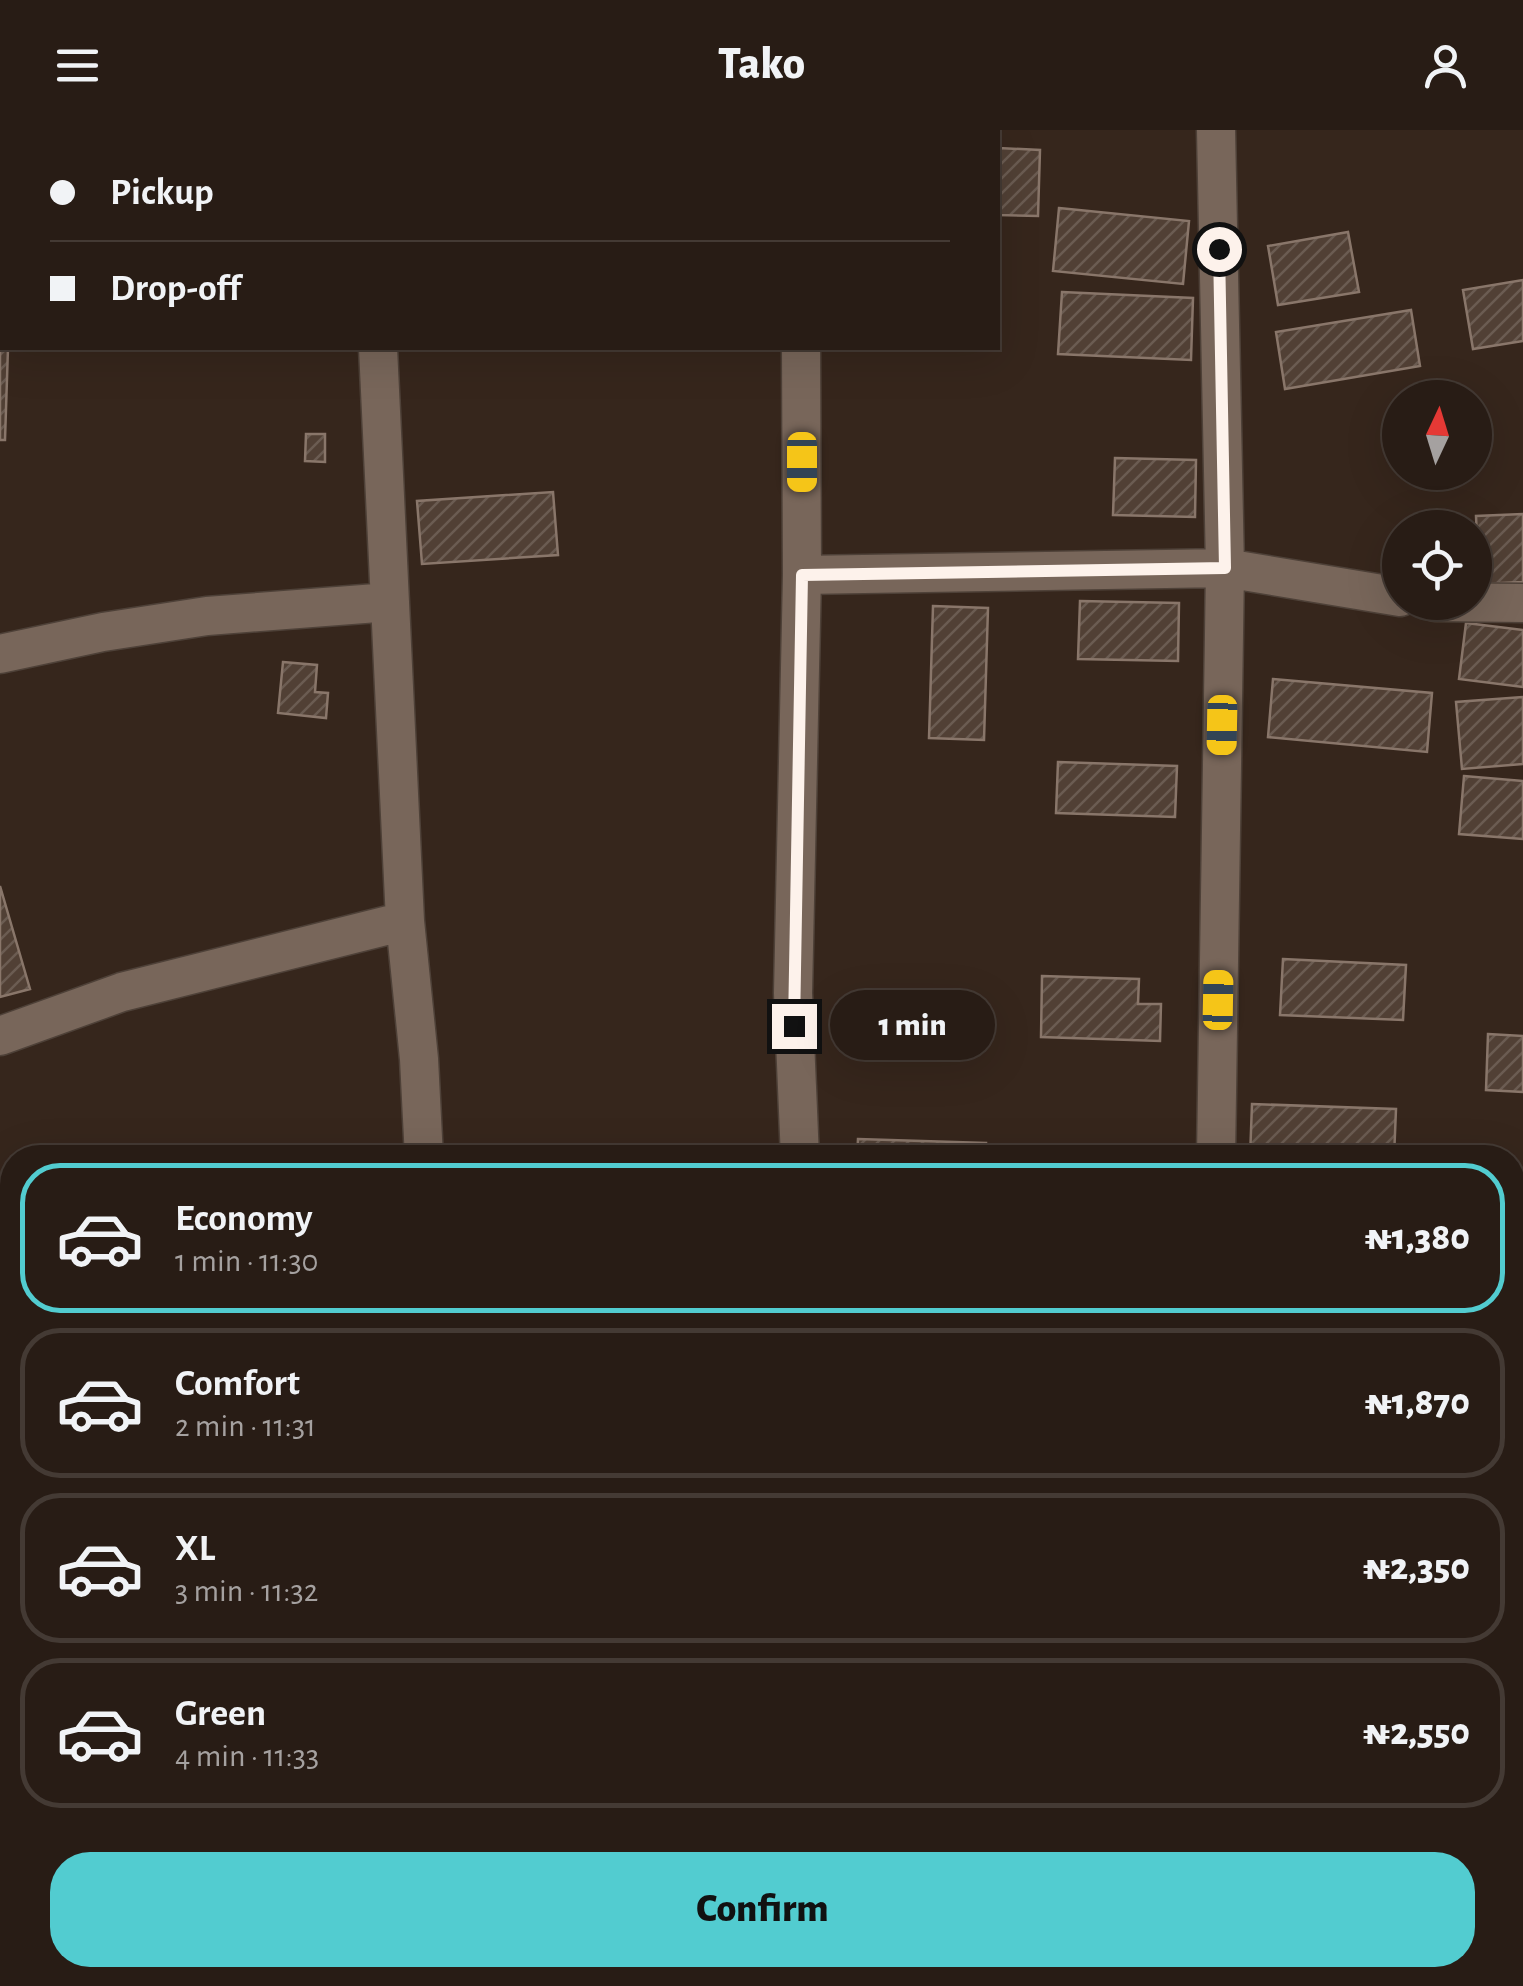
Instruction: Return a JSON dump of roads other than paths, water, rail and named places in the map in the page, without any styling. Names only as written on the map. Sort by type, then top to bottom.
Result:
[{"type":"street","points":[[1216,130],[1225,568],[1216,1145]]},
{"type":"street","points":[[378,350],[405,921],[423,1145]]},
{"type":"street","points":[[799,1145],[793,992],[802,575],[801,350]]},
{"type":"street","points":[[802,575],[1225,568],[1382,594]]},
{"type":"street","points":[[0,654],[208,616],[390,602]]},
{"type":"street","points":[[1492,603],[1523,603]]},
{"type":"street","points":[[0,1036],[122,992],[405,921]]}]
